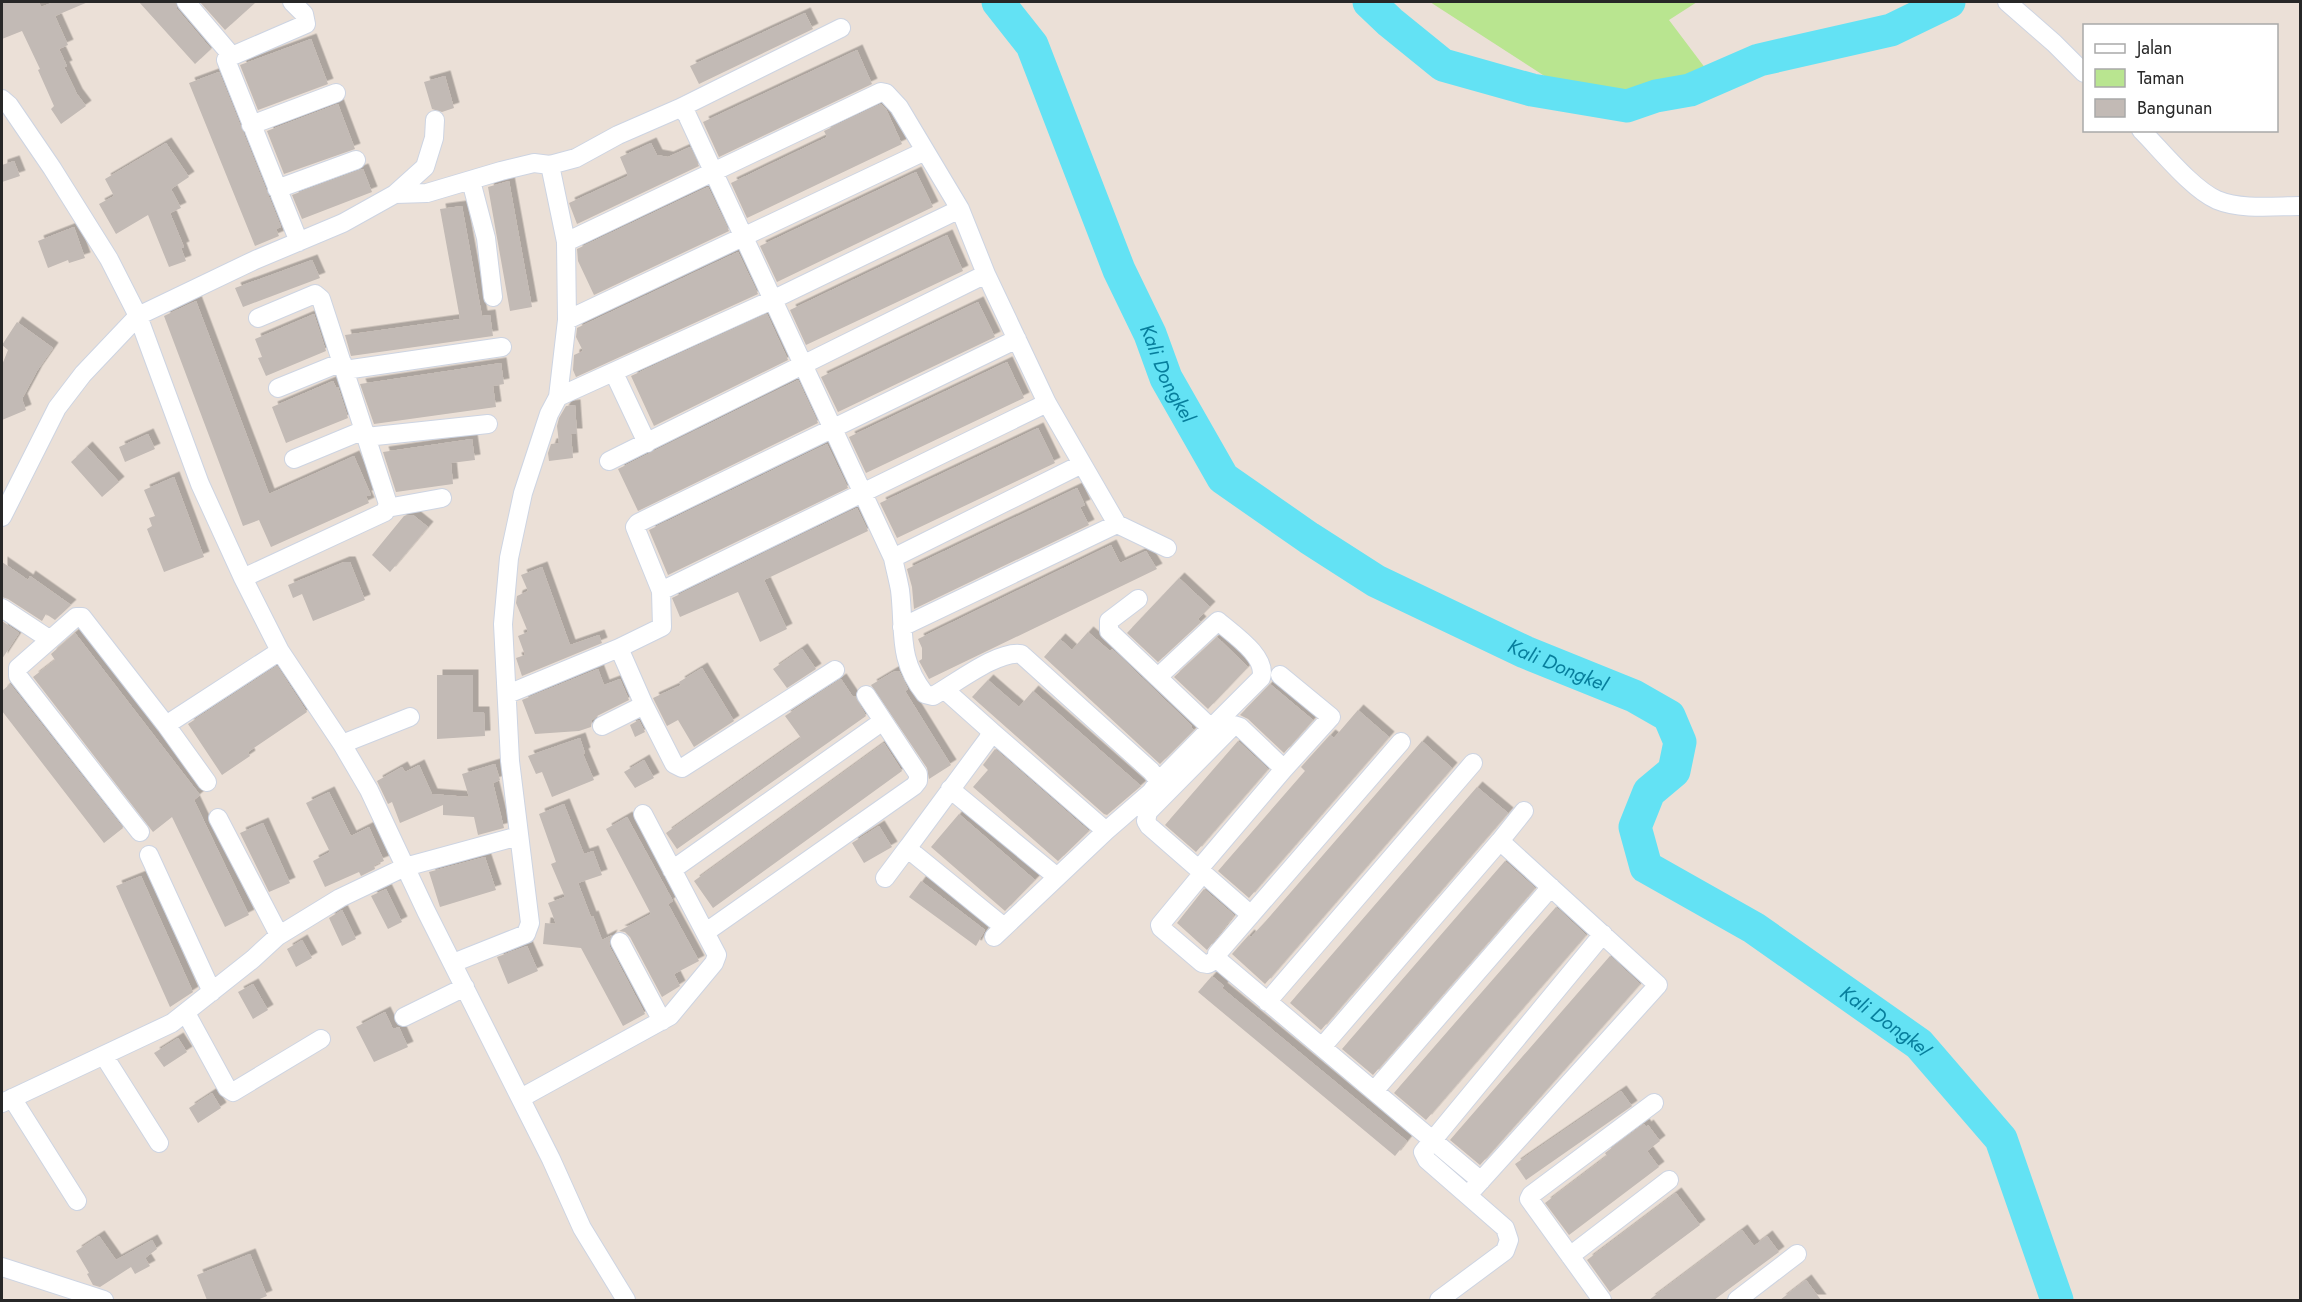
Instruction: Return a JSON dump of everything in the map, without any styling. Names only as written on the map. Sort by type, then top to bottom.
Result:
[{"type":"street","points":[[186,2],[232,56]]},
{"type":"street","points":[[292,2],[304,14],[306,24],[226,60],[299,242]]},
{"type":"street","points":[[2007,2],[2083,71]]},
{"type":"street","points":[[396,194],[427,193],[534,163],[550,165],[576,158],[618,135],[680,108],[841,28]]},
{"type":"street","points":[[566,242],[881,92],[886,93],[899,107],[960,209],[986,274],[1047,403],[1117,524],[1167,548]]},
{"type":"street","points":[[252,125],[336,93]]},
{"type":"street","points":[[2,99],[9,105],[52,168],[109,259],[138,316],[200,484],[243,578],[280,651],[342,744],[369,790],[521,1098],[582,1228],[626,1300]]},
{"type":"street","points":[[680,108],[687,115],[893,558],[900,589],[903,652],[916,684],[925,694],[933,696],[991,662],[1012,652],[1021,654],[1151,771],[1159,781]]},
{"type":"street","points":[[2,517],[57,408],[83,374],[138,316],[255,260],[343,223],[396,194],[425,167],[434,138],[435,120]]},
{"type":"street","points":[[2143,132],[2196,186],[2217,200],[2239,205],[2301,206]]},
{"type":"street","points":[[567,320],[925,151]]},
{"type":"street","points":[[277,189],[356,160]]},
{"type":"street","points":[[453,963],[526,934],[530,923],[510,761],[503,624],[511,546],[523,493],[549,414],[558,397],[567,320],[566,242],[550,165]]},
{"type":"street","points":[[471,181],[486,238],[493,297]]},
{"type":"street","points":[[558,397],[772,300],[960,209]]},
{"type":"street","points":[[609,461],[986,274]]},
{"type":"street","points":[[243,578],[385,512],[388,504],[319,295],[315,294],[258,318]]},
{"type":"street","points":[[508,694],[662,628],[661,591],[636,527],[638,523],[1017,339]]},
{"type":"street","points":[[278,388],[343,366],[502,347]]},
{"type":"street","points":[[614,373],[646,442]]},
{"type":"street","points":[[661,591],[1047,403]]},
{"type":"street","points":[[294,459],[365,434],[488,424]]},
{"type":"street","points":[[893,558],[1082,464]]},
{"type":"street","points":[[387,508],[442,498]]},
{"type":"street","points":[[902,627],[1117,524]]},
{"type":"street","points":[[1138,599],[1109,621],[1109,631],[1212,728]]},
{"type":"street","points":[[2,609],[49,639]]},
{"type":"street","points":[[141,832],[18,676],[18,668],[76,617],[82,617],[207,782]]},
{"type":"street","points":[[909,846],[999,932],[1106,831],[1151,792],[1159,781],[1261,678],[1264,670],[1259,658],[1218,621],[1158,677]]},
{"type":"street","points":[[619,648],[644,705],[675,764],[682,768],[835,670]]},
{"type":"street","points":[[166,725],[280,651]]},
{"type":"street","points":[[1217,959],[1208,964],[1202,963],[1160,925],[1284,769],[1331,717],[1280,675]]},
{"type":"street","points":[[945,690],[1106,831]]},
{"type":"street","points":[[706,932],[918,781],[918,774],[866,695]]},
{"type":"street","points":[[602,726],[644,705]]},
{"type":"street","points":[[342,744],[410,717]]},
{"type":"street","points":[[672,870],[883,721]]},
{"type":"street","points":[[1251,915],[1149,826],[1146,821],[1148,812],[1234,725],[1240,727],[1284,769]]},
{"type":"street","points":[[885,878],[991,731]]},
{"type":"street","points":[[1217,959],[1217,954],[1401,742]]},
{"type":"street","points":[[1268,1002],[1473,763]]},
{"type":"street","points":[[950,789],[1057,878]]},
{"type":"street","points":[[1322,1047],[1524,811]]},
{"type":"street","points":[[521,1098],[670,1016],[714,963],[717,955],[643,814]]},
{"type":"street","points":[[218,818],[278,936]]},
{"type":"street","points":[[77,1201],[7,1100],[172,1023],[278,936],[340,898],[405,867],[519,836]]},
{"type":"street","points":[[1468,1195],[1657,988],[1656,982],[1500,841]]},
{"type":"street","points":[[149,855],[212,992]]},
{"type":"street","points":[[1374,1091],[1551,887]]},
{"type":"street","points":[[1439,1300],[1504,1251],[1509,1239],[1505,1228],[1423,1155],[1424,1152],[1603,934]]},
{"type":"street","points":[[620,942],[662,1021]]},
{"type":"street","points":[[1217,959],[1481,1181]]},
{"type":"street","points":[[404,1017],[465,987]]},
{"type":"street","points":[[186,1012],[227,1088],[233,1092],[321,1039]]},
{"type":"street","points":[[104,1056],[159,1143]]},
{"type":"street","points":[[1602,1300],[1529,1199],[1654,1102]]},
{"type":"street","points":[[1570,1256],[1669,1180]]},
{"type":"street","points":[[1737,1300],[1797,1254]]},
{"type":"street","points":[[2,1267],[104,1300]]},
{"type":"green space","points":[[1430,2],[1697,2],[1669,20],[1721,89],[1605,115]]},
{"type":"building","points":[[2,2],[39,2],[41,7],[54,2],[88,2],[55,16],[68,45],[59,49],[67,66],[64,67],[77,94],[86,106],[61,124],[51,109],[54,106],[22,31],[2,39]]},
{"type":"building","points":[[139,2],[175,2],[177,9],[211,49],[195,64]]},
{"type":"building","points":[[200,2],[256,2],[225,30]]},
{"type":"building","points":[[805,13],[813,29],[699,84],[690,66]]},
{"type":"building","points":[[311,39],[328,84],[258,110],[240,65]]},
{"type":"building","points":[[857,50],[872,84],[719,157],[703,122]]},
{"type":"building","points":[[219,72],[281,227],[276,229],[279,236],[255,246],[189,83]]},
{"type":"building","points":[[445,76],[454,108],[442,112],[432,109],[424,82]]},
{"type":"building","points":[[338,104],[355,149],[284,174],[267,131]]},
{"type":"building","points":[[881,104],[886,109],[902,144],[747,218],[731,183],[827,137],[824,131]]},
{"type":"building","points":[[166,143],[189,177],[171,189],[181,208],[170,213],[184,247],[181,248],[186,261],[169,267],[148,215],[116,234],[99,204],[114,196],[105,179]]},
{"type":"building","points":[[651,143],[657,155],[668,157],[690,147],[699,166],[577,224],[569,203],[628,176],[620,157]]},
{"type":"building","points":[[14,161],[20,176],[2,182],[2,165]]},
{"type":"building","points":[[363,169],[372,192],[302,219],[292,195]]},
{"type":"building","points":[[916,172],[933,207],[777,282],[760,246]]},
{"type":"building","points":[[509,181],[532,307],[510,311],[488,187]]},
{"type":"building","points":[[708,187],[729,231],[594,295],[578,261],[577,249]]},
{"type":"building","points":[[462,206],[482,316],[490,315],[493,336],[351,356],[345,335],[460,319],[440,209]]},
{"type":"building","points":[[74,227],[85,258],[69,263],[68,260],[48,268],[38,241]]},
{"type":"building","points":[[947,235],[963,271],[806,345],[790,310]]},
{"type":"building","points":[[738,252],[758,294],[576,377],[573,370],[574,355],[583,351],[576,337],[577,328]]},
{"type":"building","points":[[312,260],[320,278],[243,307],[235,288]]},
{"type":"building","points":[[196,301],[269,494],[354,456],[371,495],[366,496],[369,503],[271,547],[259,520],[243,526],[164,316]]},
{"type":"building","points":[[978,302],[995,337],[838,412],[821,377]]},
{"type":"building","points":[[314,314],[326,351],[266,376],[258,358],[262,357],[255,339]]},
{"type":"building","points":[[767,314],[788,360],[654,426],[631,376]]},
{"type":"building","points":[[17,322],[53,348],[22,399],[26,410],[2,420],[2,365],[8,350],[2,345]]},
{"type":"building","points":[[1007,362],[1024,398],[866,473],[849,437]]},
{"type":"building","points":[[501,363],[504,384],[493,386],[496,407],[374,424],[360,384]]},
{"type":"building","points":[[798,380],[818,423],[638,511],[618,469]]},
{"type":"building","points":[[333,381],[338,387],[348,418],[286,443],[272,407]]},
{"type":"building","points":[[575,405],[577,434],[571,434],[573,458],[549,461],[548,453],[551,444],[559,443],[557,426],[559,418],[566,406]]},
{"type":"building","points":[[1038,428],[1055,463],[897,538],[880,503]]},
{"type":"building","points":[[148,434],[155,449],[125,462],[119,447]]},
{"type":"building","points":[[472,439],[475,460],[451,463],[453,484],[396,492],[383,452]]},
{"type":"building","points":[[827,444],[848,488],[668,575],[649,530]]},
{"type":"building","points":[[87,447],[119,482],[102,497],[71,462]]},
{"type":"building","points":[[174,477],[204,557],[164,572],[147,529],[152,526],[149,518],[155,516],[144,490]]},
{"type":"building","points":[[1077,488],[1085,505],[1080,507],[1089,525],[914,609],[912,587],[907,569]]},
{"type":"building","points":[[857,508],[868,531],[764,580],[787,629],[760,642],[738,592],[680,617],[672,598]]},
{"type":"building","points":[[413,515],[428,527],[390,572],[372,555],[404,516]]},
{"type":"building","points":[[1111,545],[1120,563],[1146,551],[1157,569],[929,679],[919,661],[922,659],[922,648],[918,639]]},
{"type":"building","points":[[2,562],[28,580],[30,576],[71,605],[55,620],[46,614],[42,621],[2,597]]},
{"type":"building","points":[[344,562],[350,562],[365,600],[313,621],[302,594],[293,598],[288,585]]},
{"type":"building","points":[[542,567],[570,645],[599,635],[602,643],[522,676],[516,658],[525,655],[518,636],[528,632],[516,603],[517,596],[528,591],[521,575]]},
{"type":"building","points":[[1179,578],[1210,607],[1198,619],[1201,622],[1158,662],[1127,633]]},
{"type":"building","points":[[2,621],[19,633],[2,659]]},
{"type":"building","points":[[1088,632],[1110,651],[1112,649],[1192,726],[1194,730],[1160,764],[1044,657],[1060,639],[1072,650]]},
{"type":"building","points":[[75,633],[200,795],[194,800],[249,915],[225,927],[172,817],[153,832],[33,677],[55,660],[51,654]]},
{"type":"building","points":[[1217,637],[1248,667],[1208,709],[1174,677]]},
{"type":"building","points":[[802,649],[816,669],[787,688],[773,669]]},
{"type":"building","points":[[277,666],[307,712],[248,752],[250,756],[222,775],[188,724]]},
{"type":"building","points":[[702,668],[734,721],[694,747],[678,720],[667,726],[653,698],[681,685],[679,682]]},
{"type":"building","points":[[598,669],[604,685],[620,679],[629,700],[597,716],[592,720],[591,727],[579,731],[535,734],[522,700]]},
{"type":"building","points":[[899,671],[908,689],[905,691],[951,765],[929,779],[927,768],[871,685]]},
{"type":"building","points":[[437,675],[473,675],[473,712],[484,712],[485,736],[437,739]]},
{"type":"building","points":[[841,679],[853,697],[855,696],[866,716],[677,849],[666,833],[801,738],[785,716]]},
{"type":"building","points":[[988,680],[1019,707],[1033,691],[1141,786],[1107,815],[1104,814],[972,697]]},
{"type":"building","points":[[10,684],[123,828],[104,843],[2,711],[2,691]]},
{"type":"building","points":[[1270,684],[1313,720],[1284,753],[1248,719],[1240,715]]},
{"type":"building","points":[[1358,710],[1389,737],[1249,898],[1218,871],[1305,771],[1301,767],[1330,735],[1334,738]]},
{"type":"building","points":[[639,720],[645,732],[635,737],[630,725]]},
{"type":"building","points":[[580,738],[585,753],[583,754],[594,780],[552,797],[542,772],[536,774],[528,756]]},
{"type":"building","points":[[1238,741],[1268,769],[1196,852],[1165,825]]},
{"type":"building","points":[[1422,741],[1452,768],[1265,984],[1232,954],[1249,935],[1251,937],[1265,922]]},
{"type":"building","points":[[884,743],[902,771],[713,908],[694,881]]},
{"type":"building","points":[[995,749],[1089,831],[1058,861],[973,787],[988,770],[983,765]]},
{"type":"building","points":[[644,760],[654,778],[635,788],[624,772]]},
{"type":"building","points":[[495,764],[500,780],[493,783],[504,828],[478,835],[474,817],[443,815],[443,805],[400,823],[392,802],[388,804],[377,781],[402,767],[405,772],[419,765],[432,794],[469,797],[462,774]]},
{"type":"building","points":[[1477,787],[1508,813],[1321,1030],[1290,1003]]},
{"type":"building","points":[[329,792],[351,836],[369,827],[384,861],[374,865],[375,869],[361,876],[359,872],[325,887],[313,861],[330,852],[306,803]]},
{"type":"building","points":[[564,804],[584,854],[593,851],[602,875],[578,883],[591,917],[593,916],[602,940],[612,935],[609,941],[610,947],[645,1014],[623,1026],[581,948],[543,944],[545,923],[556,924],[548,903],[565,897],[551,864],[556,862],[539,814]]},
{"type":"building","points":[[959,814],[1035,880],[1005,911],[931,847]]},
{"type":"building","points":[[627,817],[673,901],[668,904],[699,961],[674,974],[680,986],[662,997],[630,937],[625,932],[619,931],[651,914],[606,829]]},
{"type":"building","points":[[263,823],[290,883],[269,892],[240,833]]},
{"type":"building","points":[[879,826],[892,847],[864,863],[852,843]]},
{"type":"building","points":[[485,857],[496,890],[440,907],[429,872]]},
{"type":"building","points":[[1505,861],[1535,888],[1373,1075],[1342,1049]]},
{"type":"building","points":[[141,876],[193,992],[170,1007],[116,886]]},
{"type":"building","points":[[921,881],[985,930],[976,946],[909,897]]},
{"type":"building","points":[[386,889],[402,922],[388,929],[371,896]]},
{"type":"building","points":[[1204,889],[1234,915],[1207,950],[1177,923]]},
{"type":"building","points":[[1556,907],[1586,935],[1426,1120],[1394,1093]]},
{"type":"building","points":[[342,910],[356,939],[342,946],[329,918]]},
{"type":"building","points":[[302,940],[312,958],[296,967],[287,949]]},
{"type":"building","points":[[527,946],[538,971],[508,984],[497,957]]},
{"type":"building","points":[[1610,956],[1640,984],[1480,1165],[1450,1140]]},
{"type":"building","points":[[1212,976],[1224,986],[1222,988],[1407,1141],[1395,1156],[1198,992]]},
{"type":"building","points":[[253,984],[268,1010],[253,1019],[238,992]]},
{"type":"building","points":[[385,1012],[393,1029],[399,1027],[408,1047],[374,1062],[356,1027]]},
{"type":"building","points":[[178,1038],[187,1052],[164,1067],[154,1053]]},
{"type":"building","points":[[1621,1091],[1632,1106],[1526,1180],[1515,1164]]},
{"type":"building","points":[[212,1093],[221,1108],[198,1123],[189,1108]]},
{"type":"building","points":[[1644,1124],[1646,1127],[1648,1125],[1660,1141],[1647,1151],[1659,1167],[1569,1235],[1545,1203],[1607,1156],[1605,1153]]},
{"type":"building","points":[[1676,1193],[1700,1225],[1610,1292],[1587,1260]]},
{"type":"building","points":[[1742,1230],[1754,1246],[1767,1236],[1779,1252],[1714,1300],[1649,1300]]},
{"type":"building","points":[[99,1236],[116,1260],[152,1240],[157,1249],[145,1258],[150,1266],[135,1274],[131,1267],[100,1287],[93,1285],[76,1251]]},
{"type":"building","points":[[250,1254],[267,1296],[257,1300],[207,1300],[197,1275]]},
{"type":"building","points":[[1806,1280],[1821,1300],[1780,1300]]},
{"type":"waterway","name":"Kali Dongkel","points":[[998,2],[1032,45],[1119,270],[1150,334],[1166,378],[1223,478],[1376,581],[1525,652],[1634,696],[1669,716],[1680,742],[1674,771],[1649,792],[1635,827],[1646,867],[1754,928],[1919,1044],[2001,1139],[2057,1300]]},
{"type":"waterway","points":[[1369,2],[1443,65],[1532,90],[1627,106],[1656,96],[1690,90],[1759,60],[1891,30],[1949,2]]}]
